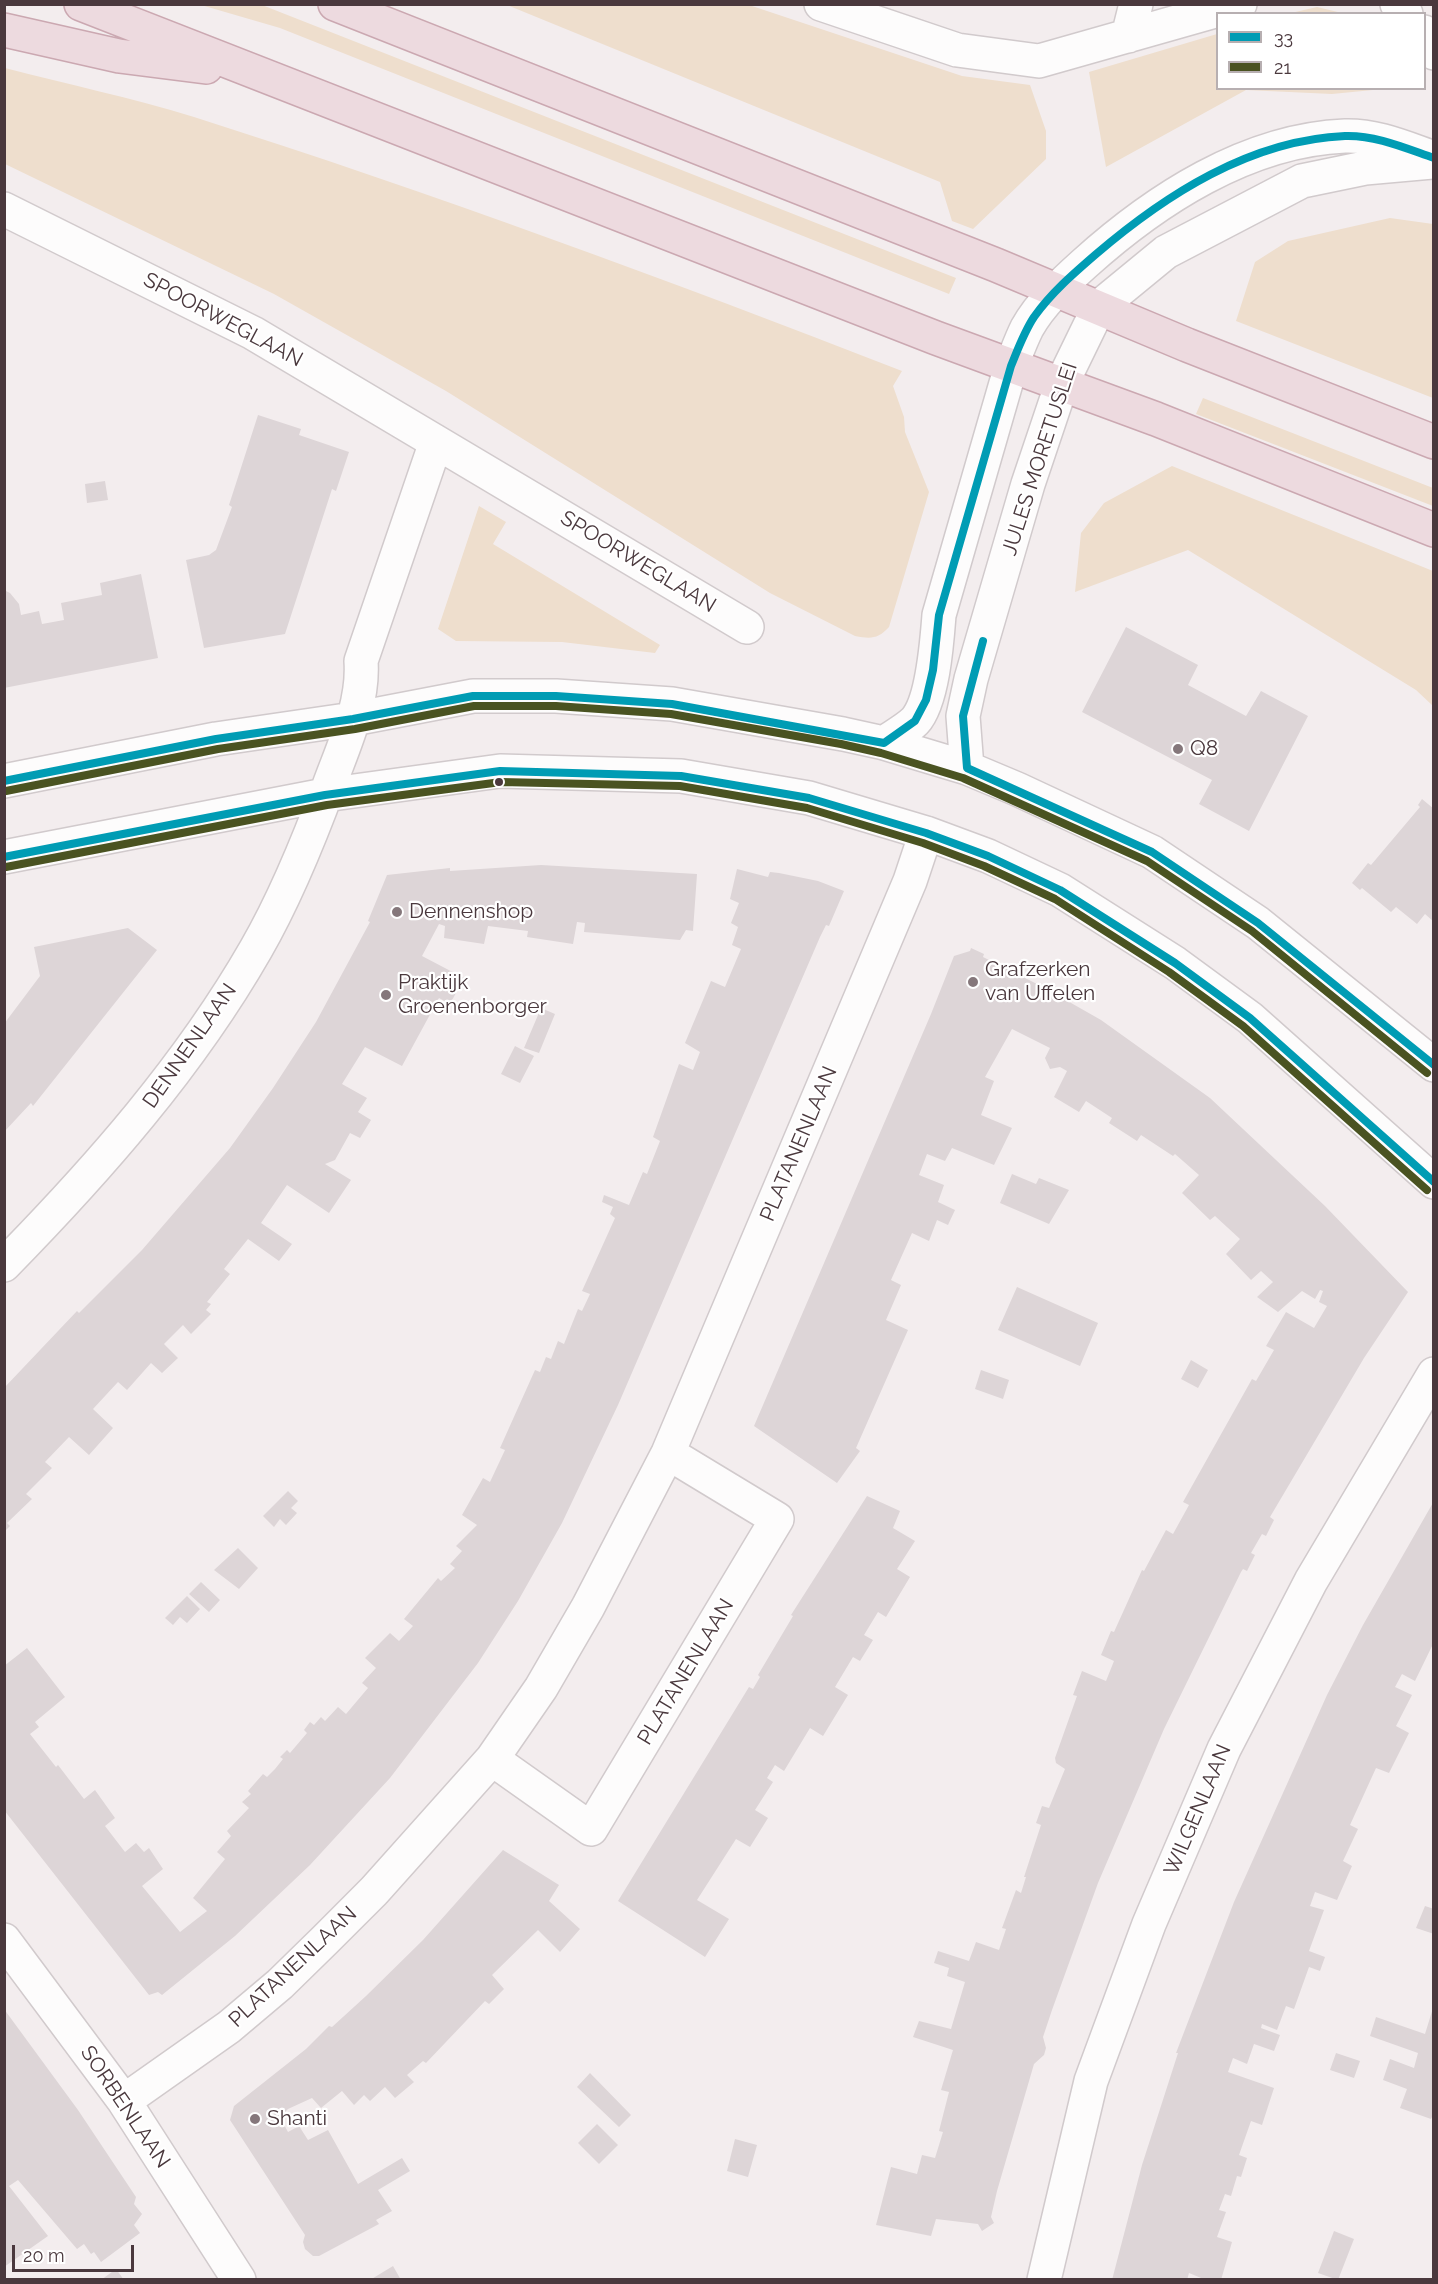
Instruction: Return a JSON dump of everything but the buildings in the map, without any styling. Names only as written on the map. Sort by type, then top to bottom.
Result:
[{"type":"highway","points":[[81,4],[1011,366],[1062,383],[1434,530]]},
{"type":"highway","points":[[335,4],[1434,442]]},
{"type":"highway","points":[[4,30],[118,56],[259,73]]},
{"type":"street","points":[[821,4],[957,50],[1039,61],[1240,4]]},
{"type":"street","points":[[1128,36],[1136,4]]},
{"type":"street","points":[[1426,34],[1434,53]]},
{"type":"street","name":"JULES MORETUSLEI","points":[[884,743],[916,720],[924,704],[936,656],[939,615],[1011,366],[1027,327],[1055,290],[1119,232],[1141,216],[1208,175],[1291,143],[1347,136],[1388,142],[1434,160]]},
{"type":"street","name":"JULES MORETUSLEI","points":[[967,768],[963,716],[971,680],[1028,484],[1062,383],[1099,307],[1166,252],[1302,181],[1365,168],[1434,160]]},
{"type":"street","name":"SPOORWEGLAAN","points":[[4,209],[253,333],[747,627]]},
{"type":"street","points":[[353,718],[362,676],[361,661],[436,442]]},
{"type":"street","points":[[4,781],[216,739],[353,718],[472,696],[556,696],[672,704],[884,743],[967,768],[1152,852],[1258,923],[1434,1065]]},
{"type":"street","name":"DENNENLAAN","points":[[4,1265],[136,1122],[217,1012],[256,950],[280,904],[326,795],[353,718]]},
{"type":"street","points":[[4,857],[326,795],[500,771],[681,776],[809,798],[926,833],[988,856],[1060,890],[1175,963],[1250,1018],[1434,1182]]},
{"type":"street","name":"PLATANENLAAN","points":[[124,2101],[229,2027],[280,1984],[374,1891],[492,1759],[541,1688],[588,1607],[668,1453],[910,881],[926,833]]},
{"type":"street","name":"WILGENLAAN","points":[[1044,2280],[1091,2081],[1149,1924],[1224,1749],[1311,1581],[1434,1374]]},
{"type":"street","name":"PLATANENLAAN","points":[[492,1759],[591,1829],[777,1520],[668,1453]]},
{"type":"street","name":"SORBENLAAN","points":[[4,1940],[124,2101],[238,2280]]},
{"type":"shaded area","points":[[201,5],[262,5],[956,278],[949,294],[280,28]]},
{"type":"shaded area","points":[[507,5],[749,5],[962,76],[1030,85],[1046,131],[1046,159],[973,229],[952,221],[940,182]]},
{"type":"shaded area","points":[[1317,7],[1338,12],[1295,12]]},
{"type":"shaded area","points":[[1216,34],[1216,90],[1246,90],[1106,167],[1089,72]]},
{"type":"shaded area","points":[[5,68],[171,110],[373,176],[638,271],[902,371],[893,386],[904,417],[905,432],[929,492],[889,627],[874,637],[855,636],[770,593],[446,391],[274,294],[5,164]]},
{"type":"shaded area","points":[[1246,90],[1373,90],[1332,94]]},
{"type":"shaded area","points":[[1390,218],[1433,224],[1433,398],[1236,321],[1255,262],[1288,241]]},
{"type":"shaded area","points":[[1203,398],[1433,488],[1433,506],[1196,414]]},
{"type":"shaded area","points":[[1172,466],[1433,571],[1433,706],[1416,690],[1188,550],[1075,592],[1081,533],[1104,503]]},
{"type":"shaded area","points":[[479,506],[506,522],[493,544],[660,645],[655,653],[562,642],[456,641],[438,629]]},
{"type":"transit line","name":"33","points":[[4,781],[216,739],[353,719],[473,696],[556,696],[672,704],[884,743],[915,721],[926,700],[933,670],[939,615],[1011,366],[1030,323],[1055,292],[1122,233],[1180,192],[1211,174],[1276,148],[1310,140],[1357,136],[1390,143],[1434,158]]},
{"type":"transit line","name":"33","points":[[983,641],[963,716],[967,768],[1152,852],[1258,923],[1434,1065]]},
{"type":"transit line","name":"21","points":[[6,791],[218,749],[355,729],[474,706],[556,706],[671,714],[841,744],[881,753],[963,778],[1147,861],[1252,931],[1427,1073]]},
{"type":"transit line","name":"33","points":[[4,857],[325,795],[500,771],[681,776],[809,798],[926,833],[988,856],[1060,890],[1175,963],[1250,1018],[1434,1182]]},
{"type":"transit line","name":"21","points":[[6,867],[327,805],[501,782],[680,786],[807,808],[923,843],[984,866],[1055,899],[1169,972],[1243,1026],[1427,1190]]},
{"type":"place","name":"Q8","points":[[1178,749]]},
{"type":"place","name":"Dennenshop","points":[[397,912]]},
{"type":"place","name":"Grafzerken van Uffelen","points":[[973,982]]},
{"type":"place","name":"Praktijk Groenenborger","points":[[386,995]]},
{"type":"place","name":"Shanti","points":[[255,2119]]}]
